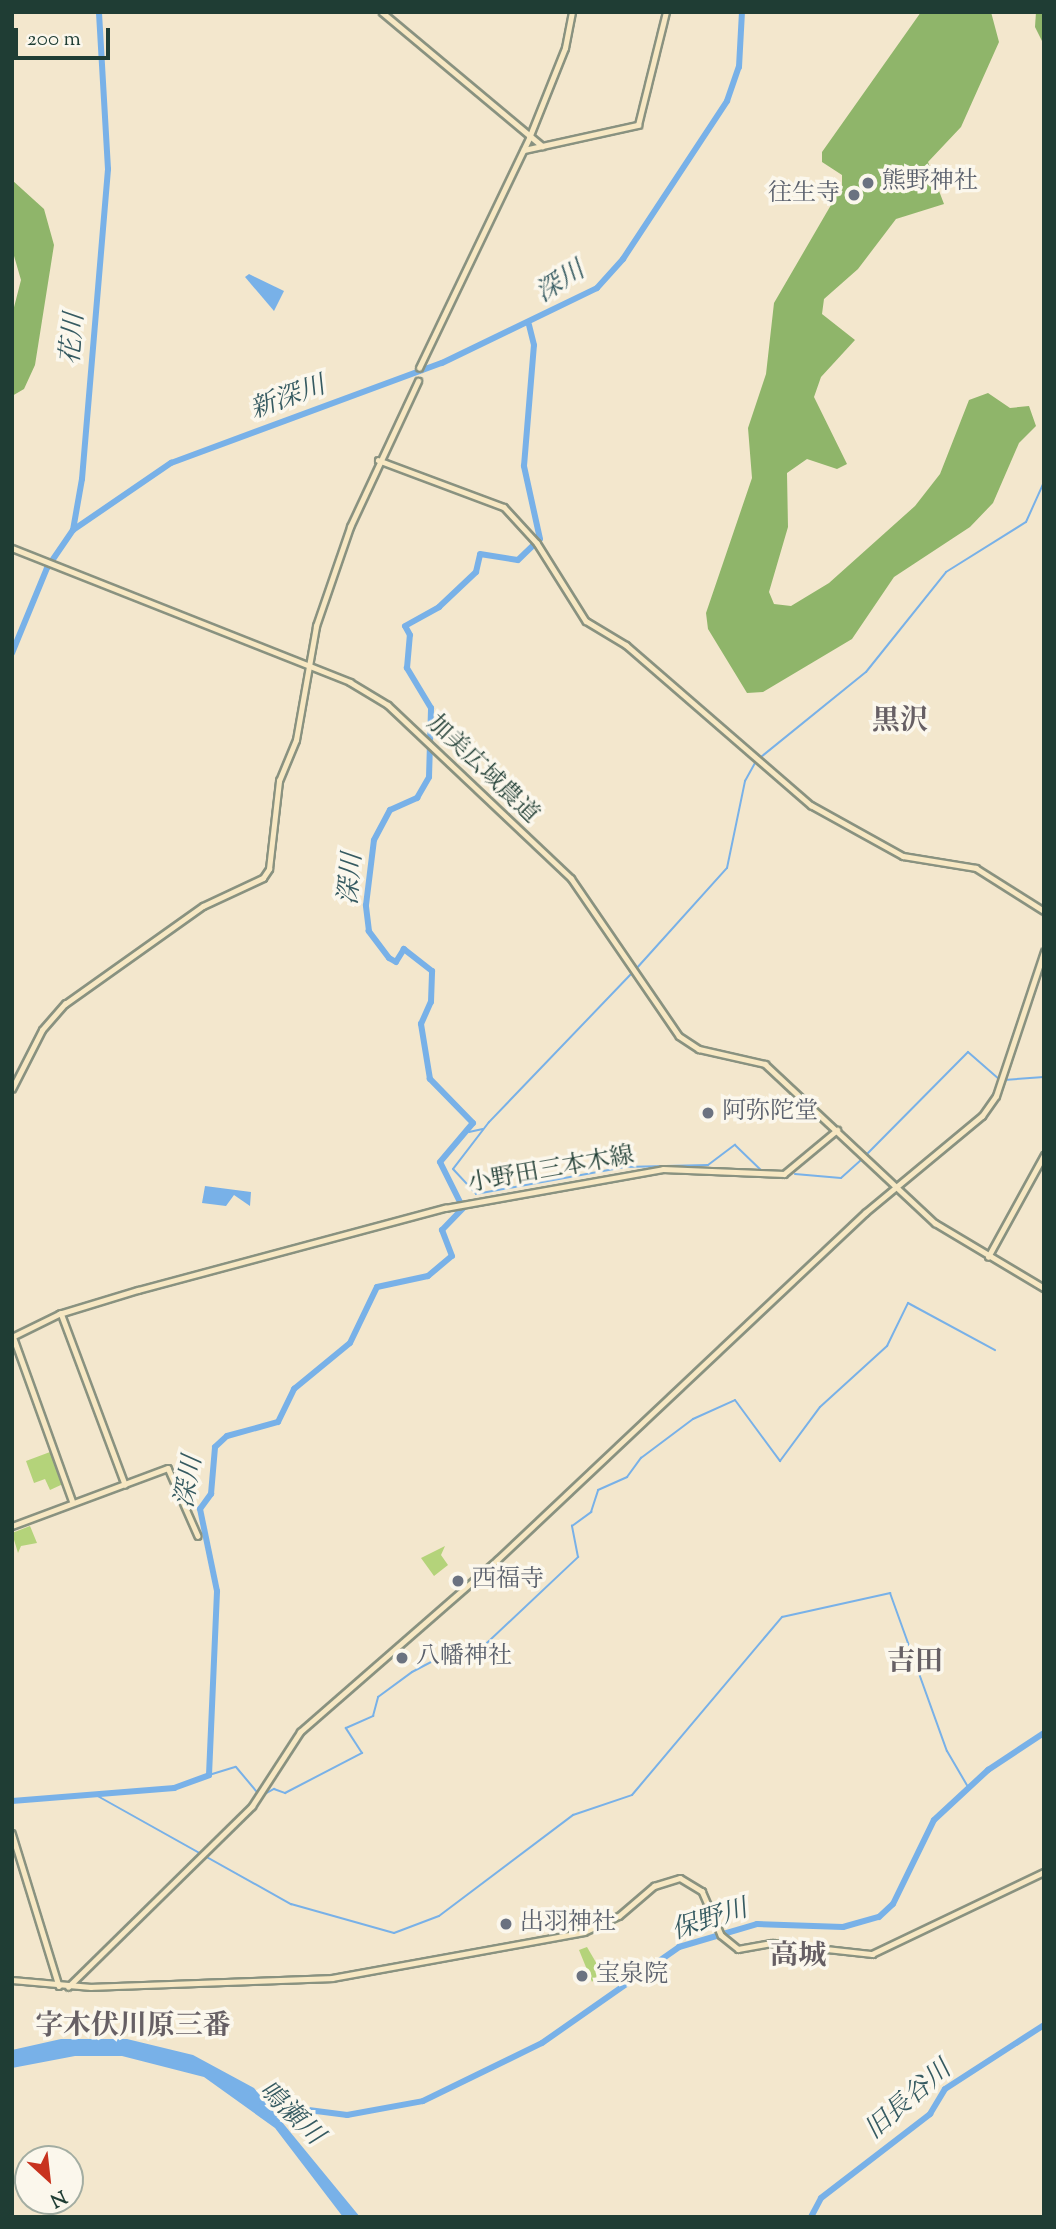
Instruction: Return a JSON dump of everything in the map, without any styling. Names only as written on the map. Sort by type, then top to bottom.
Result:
[{"type":"street","points":[[382,12],[529,138],[543,146]]},
{"type":"street","points":[[419,368],[425,344],[456,299],[529,138],[565,48],[572,12]]},
{"type":"street","points":[[523,151],[638,125],[666,12]]},
{"type":"street","points":[[12,1089],[49,1019],[79,992],[203,906],[263,878],[328,589],[379,460],[409,411],[418,381]]},
{"type":"street","points":[[379,460],[504,507],[537,543],[586,621],[626,645],[801,799],[872,843],[914,860],[976,868],[1044,911]]},
{"type":"street","name":"加美広域農道","points":[[12,548],[309,665],[370,693],[425,739],[571,878],[634,971],[689,1044],[765,1064],[837,1130]]},
{"type":"street","points":[[68,1987],[261,1794],[300,1732],[497,1560],[896,1186],[982,1116],[1001,1080],[1044,952]]},
{"type":"street","points":[[837,1130],[951,1236],[1044,1287]]},
{"type":"street","name":"小野田三本木線","points":[[13,1337],[61,1313],[466,1204],[663,1169],[775,1176],[803,1164],[837,1130]]},
{"type":"street","points":[[988,1256],[1044,1155]]},
{"type":"street","points":[[61,1313],[125,1484]]},
{"type":"street","points":[[13,1337],[73,1503]]},
{"type":"street","points":[[12,1526],[168,1468],[198,1536]]},
{"type":"street","points":[[12,1833],[59,1986]]},
{"type":"street","points":[[12,1980],[68,1987],[332,1978],[584,1932],[619,1916],[654,1886],[680,1878],[702,1891],[729,1944],[872,1954],[1044,1872]]},
{"type":"green space","points":[[921,12],[991,12],[999,42],[961,127],[928,162],[944,204],[896,219],[858,269],[824,299],[822,314],[855,340],[821,377],[814,397],[847,464],[837,469],[807,459],[787,473],[788,527],[769,592],[774,604],[791,606],[829,583],[915,506],[940,474],[969,400],[988,393],[1010,408],[1029,406],[1036,426],[1019,443],[993,503],[970,527],[894,577],[852,639],[763,692],[747,693],[708,629],[706,613],[752,478],[748,428],[766,374],[774,303],[842,186],[842,175],[822,162],[822,152]]},
{"type":"green space","points":[[1036,12],[1044,12],[1044,45],[1035,27]]},
{"type":"green space","points":[[12,180],[44,209],[54,245],[35,365],[24,389],[12,396],[12,315],[21,280],[12,249]]},
{"type":"green space","points":[[50,1452],[63,1484],[50,1490],[45,1479],[34,1483],[26,1461]]},
{"type":"green space","points":[[30,1526],[37,1543],[21,1546],[18,1553],[12,1533]]},
{"type":"green space","points":[[445,1546],[441,1555],[448,1565],[434,1576],[421,1558]]},
{"type":"green space","points":[[587,1947],[601,1971],[592,1982],[579,1950]]},
{"type":"water","points":[[249,274],[284,291],[274,311],[245,277]]},
{"type":"water","points":[[205,1186],[251,1192],[250,1206],[234,1195],[226,1206],[202,1203]]},
{"type":"water","points":[[61,2039],[127,2039],[193,2055],[254,2088],[360,2217],[343,2217],[275,2128],[204,2077],[122,2056],[75,2056],[12,2068],[12,2050]]},
{"type":"waterway","name":"花川","points":[[12,653],[47,568],[73,530],[82,479],[108,169],[99,12]]},
{"type":"waterway","name":"新深川","points":[[73,530],[171,463],[442,363],[597,288],[623,259],[727,101],[739,67],[742,12]]},
{"type":"waterway","name":"深川","points":[[12,1801],[174,1788],[209,1775],[217,1591],[200,1509],[211,1494],[215,1447],[227,1436],[278,1422],[294,1389],[350,1343],[377,1287],[428,1276],[452,1256],[442,1230],[463,1208],[440,1162],[473,1123],[430,1079],[421,1024],[431,1002],[432,971],[404,949],[396,962],[389,958],[369,931],[366,905],[374,840],[390,810],[417,798],[429,777],[431,708],[407,668],[410,635],[405,626],[439,607],[476,572],[480,554],[518,560],[540,539],[524,466],[534,345],[529,325]]},
{"type":"waterway","points":[[636,969],[727,868],[745,781],[756,761],[866,672],[946,572],[1026,522],[1044,482]]},
{"type":"waterway","points":[[632,973],[489,1122],[453,1169],[476,1194],[624,1167],[708,1165],[735,1145],[762,1171]]},
{"type":"waterway","points":[[866,1155],[968,1052],[999,1079]]},
{"type":"waterway","points":[[1004,1080],[1044,1077]]},
{"type":"waterway","points":[[469,1132],[483,1129]]},
{"type":"waterway","points":[[795,1174],[841,1178],[862,1159]]},
{"type":"waterway","points":[[263,1795],[274,1789],[285,1793],[362,1753],[346,1728],[373,1716],[378,1697],[412,1672],[458,1648],[472,1657],[578,1557],[572,1526],[591,1512],[598,1490],[627,1477],[641,1458],[693,1419],[735,1400],[780,1461],[820,1407],[887,1346],[908,1303],[995,1350]]},
{"type":"waterway","points":[[94,1794],[291,1904],[394,1933],[439,1916],[573,1815],[632,1795],[782,1617],[890,1593],[947,1751],[968,1787]]},
{"type":"waterway","name":"保野川","points":[[262,2104],[347,2115],[423,2101],[542,2043],[679,1947],[757,1924],[843,1927],[879,1917],[893,1904],[934,1820],[988,1770],[1044,1733]]},
{"type":"waterway","points":[[209,1775],[236,1767],[258,1793]]},
{"type":"waterway","name":"旧長谷川","points":[[811,2217],[821,2198],[930,2114],[945,2089],[1044,2025]]},
{"type":"place","name":"熊野神社","points":[[868,183]]},
{"type":"place","name":"往生寺","points":[[854,195]]},
{"type":"place","name":"阿弥陀堂","points":[[708,1113]]},
{"type":"place","name":"西福寺","points":[[458,1581]]},
{"type":"place","name":"八幡神社","points":[[402,1658]]},
{"type":"place","name":"出羽神社","points":[[506,1924]]},
{"type":"place","name":"宝泉院","points":[[582,1976]]},
{"type":"district","name":"黒沢","points":[[900,722]]},
{"type":"district","name":"吉田","points":[[915,1663]]},
{"type":"district","name":"高城","points":[[798,1957]]},
{"type":"district","name":"字木伏川原三番","points":[[133,2027]]},
{"type":"water label","name":"鳴瀬川","points":[[290,2114]]}]
